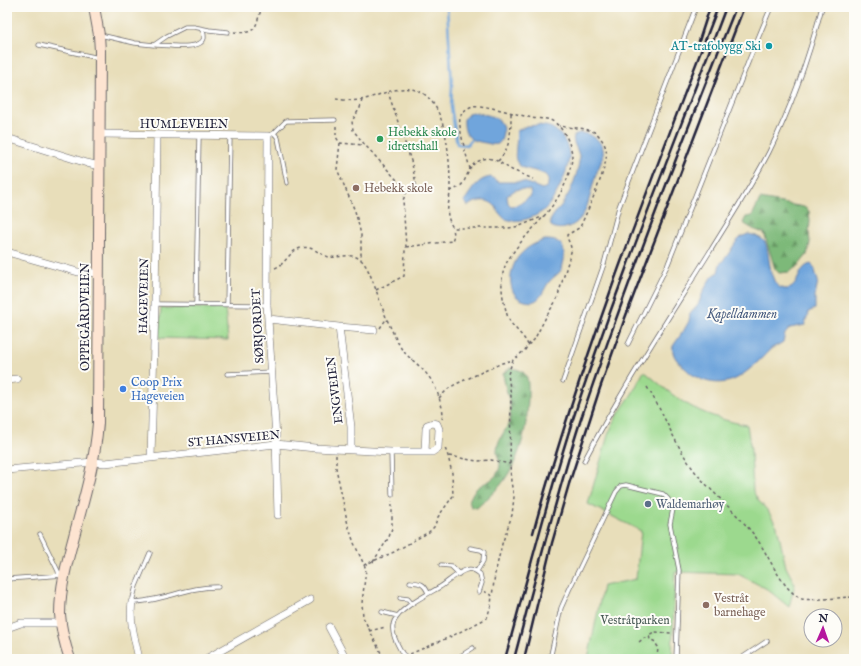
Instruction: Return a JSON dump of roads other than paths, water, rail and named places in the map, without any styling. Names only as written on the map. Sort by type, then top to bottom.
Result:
[{"type":"main road","name":"OPPEGÅRDVEIEN","points":[[70,659],[61,622],[61,575],[93,462],[98,419],[100,58],[99,35],[94,7]]},
{"type":"street","name":"HUMLEVEIEN","points":[[99,134],[271,135]]},
{"type":"street","name":"HAGEVEIEN","points":[[152,458],[157,135]]},
{"type":"street","name":"SØRJORDET","points":[[271,135],[267,305],[276,444],[278,515]]},
{"type":"street","points":[[7,138],[99,166]]},
{"type":"street","points":[[7,252],[74,271],[98,273]]},
{"type":"street","points":[[269,319],[374,330]]},
{"type":"street","name":"ENGVEIEN","points":[[339,327],[351,427],[351,450]]},
{"type":"street","points":[[7,380],[17,379]]},
{"type":"street","name":"ST HANSVEIEN","points":[[7,470],[93,462],[105,463],[276,444],[391,452],[425,452],[436,451],[439,429],[437,424],[433,423],[427,425],[425,452]]},
{"type":"street","points":[[206,659],[310,600]]},
{"type":"street","points":[[132,602],[131,623],[139,659]]},
{"type":"street","points":[[7,628],[22,623],[61,622]]},
{"type":"street","points":[[329,627],[346,659]]},
{"type":"lane","points":[[563,381],[604,264],[619,207],[696,7]]},
{"type":"lane","points":[[628,344],[668,264],[771,7]]},
{"type":"lane","points":[[584,461],[606,419],[732,216],[769,152],[782,124],[802,72],[822,7]]},
{"type":"lane","points":[[154,45],[179,29],[189,27],[228,32]]},
{"type":"lane","points":[[99,35],[135,43],[195,46],[202,42],[204,33],[201,28]]},
{"type":"lane","points":[[39,45],[100,58]]},
{"type":"lane","points":[[287,184],[278,138],[271,135],[286,120],[335,120]]},
{"type":"lane","points":[[196,304],[199,135]]},
{"type":"lane","points":[[227,305],[230,135]]},
{"type":"lane","points":[[155,304],[267,305]]},
{"type":"lane","points":[[228,374],[272,372]]},
{"type":"lane","points":[[391,452],[392,495]]},
{"type":"lane","points":[[550,659],[562,608],[568,590],[616,492],[621,486],[626,485],[663,494],[673,508],[670,524],[679,570],[676,659]]},
{"type":"lane","points":[[40,534],[61,575]]},
{"type":"lane","points":[[470,548],[484,552],[483,560],[477,571]]},
{"type":"lane","points":[[150,553],[136,586],[132,602],[142,602],[196,590],[218,587]]},
{"type":"lane","points":[[440,565],[451,566],[458,574]]},
{"type":"lane","points":[[403,658],[392,627],[398,616],[428,593],[468,569],[477,571],[480,574],[482,583],[480,590]]},
{"type":"lane","points":[[7,579],[61,575]]},
{"type":"lane","points":[[410,582],[422,584],[426,587],[428,593]]},
{"type":"lane","points":[[400,598],[408,599],[412,604]]},
{"type":"lane","points":[[382,612],[391,613],[398,616]]},
{"type":"lane","points":[[740,659],[767,641]]},
{"type":"lane","points":[[456,659],[472,648]]},
{"type":"water","points":[[472,112],[488,115],[500,122],[503,132],[501,140],[498,144],[476,141],[466,134],[464,119],[469,113]]},
{"type":"water","points":[[539,125],[552,128],[559,133],[567,145],[569,154],[568,165],[560,187],[552,201],[539,214],[530,218],[515,221],[505,219],[495,206],[489,202],[478,201],[468,206],[464,201],[475,186],[486,178],[491,177],[498,182],[524,182],[542,189],[547,187],[547,176],[543,173],[520,166],[516,160],[515,154],[517,131],[526,126]],"holes":[[[515,190],[530,190],[531,196],[518,205],[511,206],[508,203],[507,196]]]},
{"type":"water","points":[[579,133],[590,135],[597,139],[602,145],[603,156],[583,214],[573,225],[560,229],[551,226],[550,221],[568,196],[576,177],[579,158],[574,138],[575,135]]},
{"type":"water","name":"Kapelldammen","points":[[748,234],[757,236],[765,242],[773,277],[776,284],[781,288],[791,288],[806,266],[811,264],[814,267],[818,281],[815,296],[815,309],[808,312],[809,315],[805,321],[805,325],[790,328],[785,334],[783,342],[771,349],[742,375],[728,382],[721,383],[705,381],[692,374],[678,362],[673,353],[673,346],[689,321],[690,314],[698,305],[710,279],[718,272],[720,264],[736,242],[741,237]]},
{"type":"water","points":[[545,240],[558,242],[564,250],[562,269],[549,282],[538,299],[530,302],[525,301],[514,294],[511,281],[513,267],[519,256],[524,251],[534,244]]},
{"type":"waterway","points":[[447,7],[452,86],[451,107],[457,144],[467,145],[471,140]]},
{"type":"railway","points":[[699,41],[710,7]]},
{"type":"railway","points":[[533,533],[552,466],[595,334],[718,7]]},
{"type":"railway","points":[[505,659],[537,540],[572,422],[627,266],[726,7]]},
{"type":"railway","points":[[514,659],[554,510],[580,422],[616,317],[655,213],[736,7]]},
{"type":"railway","points":[[524,659],[552,543],[569,484],[600,388],[625,318],[744,7]]},
{"type":"place","name":"AT-trafobygg Ski","points":[[769,46]]},
{"type":"place","name":"Hebekk skole idrettshall","points":[[380,139]]},
{"type":"place","name":"Hebekk skole","points":[[356,188]]},
{"type":"place","name":"Coop Prix Hageveien","points":[[123,389]]},
{"type":"place","name":"Waldemarhøy","points":[[648,504]]},
{"type":"place","name":"Vestråt barnehage","points":[[706,605]]},
{"type":"park label","name":"Vestråtparken","points":[[635,620]]}]
